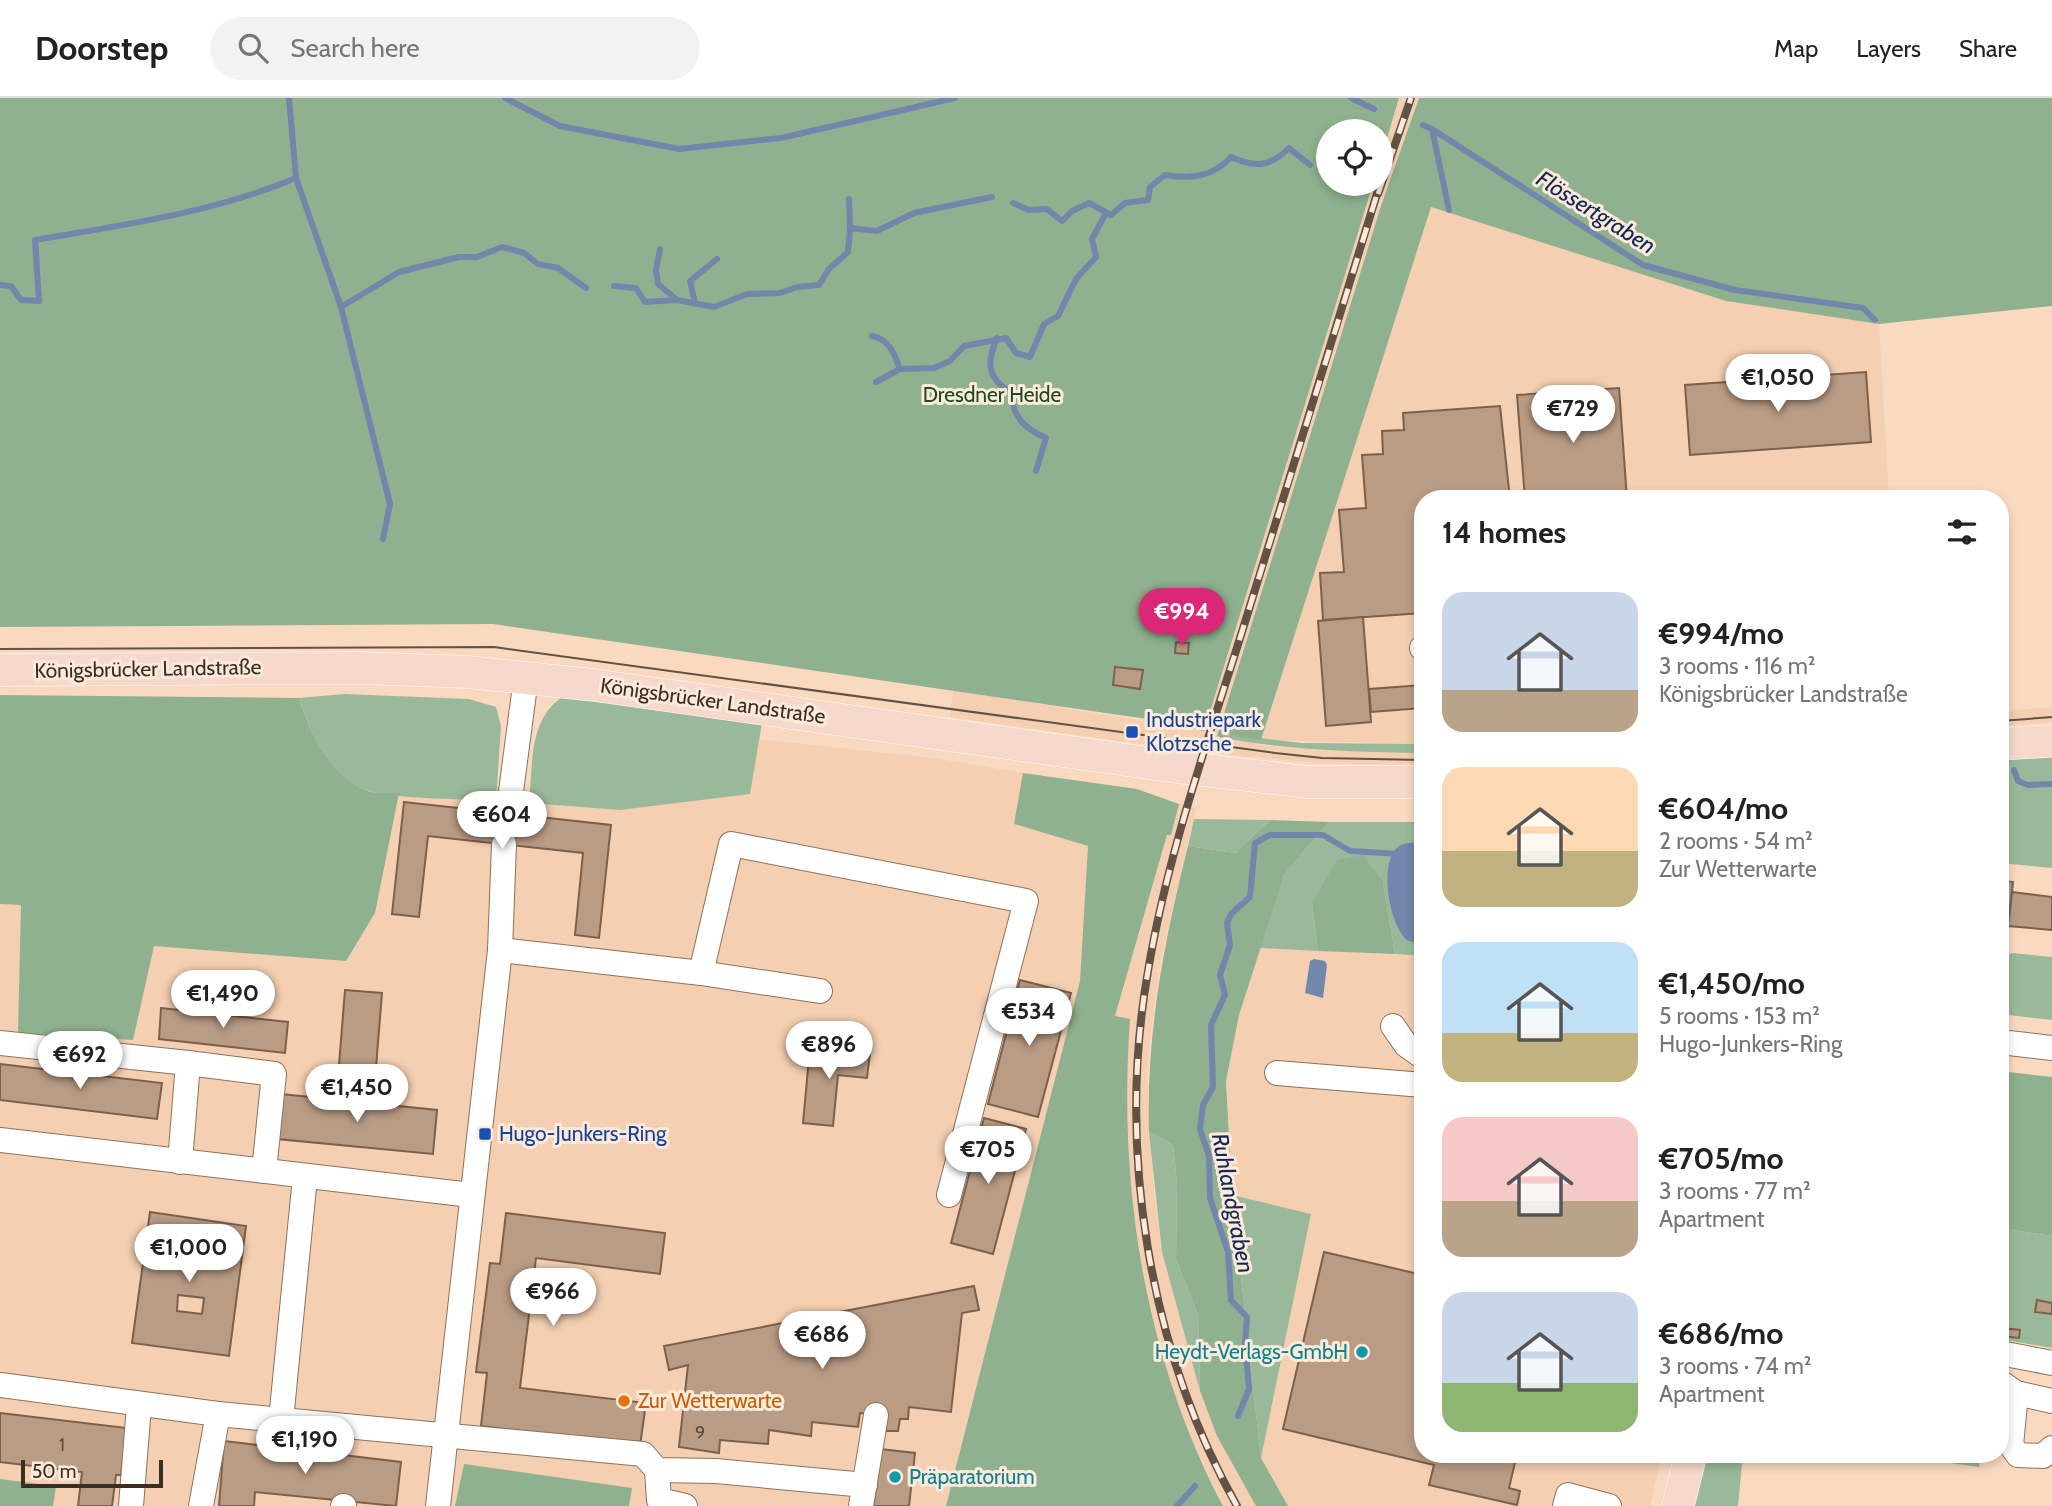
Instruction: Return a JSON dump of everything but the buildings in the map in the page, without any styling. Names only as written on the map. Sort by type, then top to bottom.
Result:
[{"type":"main road","name":"Königsbrücker Landstraße","points":[[0,670],[374,668],[526,678],[1177,767],[1307,782],[1414,782]]},
{"type":"main road","points":[[2009,743],[2052,741]]},
{"type":"main road","points":[[1678,1506],[1689,1463]]},
{"type":"street","points":[[508,814],[526,678]]},
{"type":"street","points":[[438,1506],[500,950],[504,844]]},
{"type":"street","points":[[701,973],[731,844],[1026,901],[949,1195]]},
{"type":"street","points":[[500,950],[701,973],[820,991]]},
{"type":"street","points":[[1393,1026],[1406,1045],[1414,1051]]},
{"type":"street","points":[[2009,1043],[2052,1048]]},
{"type":"street","points":[[0,1044],[274,1074],[264,1171]]},
{"type":"street","points":[[180,1162],[188,1063]]},
{"type":"street","points":[[1277,1073],[1414,1084]]},
{"type":"street","points":[[0,1140],[471,1195]]},
{"type":"street","points":[[281,1420],[305,1177]]},
{"type":"street","points":[[2009,1355],[2052,1363]]},
{"type":"street","points":[[0,1385],[218,1415],[446,1434],[716,1471],[863,1496],[876,1415]]},
{"type":"street","points":[[2009,1388],[2052,1401]]},
{"type":"street","points":[[131,1506],[139,1406]]},
{"type":"street","points":[[2009,1407],[2011,1445],[2018,1455],[2043,1456],[2052,1448]]},
{"type":"street","points":[[201,1506],[218,1415]]},
{"type":"street","points":[[650,1462],[659,1500],[685,1506]]},
{"type":"street","points":[[1565,1506],[1568,1494],[1609,1506]]},
{"type":"shaded area","points":[[1399,98],[1419,98],[1393,172],[1393,119]]},
{"type":"shaded area","points":[[1369,196],[1385,196],[1217,735],[1261,745],[1318,750],[1414,753],[1414,765],[1316,763],[1222,754],[1150,741],[1149,745],[950,717],[953,690],[1204,731]]},
{"type":"shaded area","points":[[1431,207],[1726,301],[1879,324],[1888,490],[1414,490],[1414,744],[1261,740]]},
{"type":"shaded area","points":[[2052,707],[2052,722],[2009,725],[2009,710]]},
{"type":"shaded area","points":[[758,739],[932,758],[1023,773],[1014,824],[1088,846],[1080,981],[946,1506],[629,1506],[631,1488],[464,1465],[455,1506],[53,1506],[55,1486],[0,1479],[0,904],[21,905],[132,1040],[154,945],[346,961],[375,913],[399,793],[620,810],[750,794]]},
{"type":"shaded area","points":[[1179,804],[1196,808],[1160,962],[1151,1030],[1147,1075],[1154,1193],[1162,1252],[1200,1391],[1217,1436],[1256,1506],[1223,1506],[1182,1419],[1164,1368],[1149,1306],[1130,1191],[1126,1072],[1130,1019],[1115,1016]]},
{"type":"shaded area","points":[[1259,948],[1414,956],[1414,1463],[1660,1463],[1650,1506],[1288,1506],[1261,1458],[1311,1215],[1232,1195],[1226,1081],[1239,1015]]},
{"type":"green space","name":"Dresdner Heide","points":[[0,98],[1399,98],[1393,119],[1316,119],[1316,196],[1369,196],[1204,731],[1147,719],[493,624],[0,627]]},
{"type":"green space","points":[[1419,98],[2052,98],[2052,306],[1879,324],[1726,301],[1431,207],[1261,740],[1224,734],[1223,738],[1217,736],[1381,206],[1385,196],[1393,196],[1393,172]]},
{"type":"green space","points":[[344,694],[469,699],[496,707],[501,726],[496,801],[387,795],[358,787],[345,778],[316,740],[299,698]]},
{"type":"green space","points":[[0,695],[299,698],[309,726],[324,754],[345,778],[371,792],[399,793],[375,913],[346,961],[154,946],[133,1040],[18,1033],[21,905],[0,904]]},
{"type":"green space","points":[[564,696],[763,717],[750,794],[620,810],[529,803],[532,758],[538,730],[552,705]]},
{"type":"green space","points":[[1224,734],[1302,743],[1414,744],[1414,753],[1298,748],[1223,738]]},
{"type":"green space","points":[[2052,752],[2052,868],[2009,864],[2009,755]]},
{"type":"green space","points":[[1023,773],[1137,789],[1179,804],[1171,835],[1167,835],[1115,1016],[1130,1019],[1128,1145],[1142,1269],[1173,1390],[1196,1449],[1223,1506],[946,1506],[1080,981],[1088,846],[1014,824]]},
{"type":"green space","points":[[1194,819],[1270,820],[1235,853],[1188,846]]},
{"type":"green space","points":[[1270,820],[1329,822],[1284,875],[1239,1015],[1226,1081],[1232,1195],[1261,1458],[1288,1506],[1256,1506],[1217,1436],[1200,1391],[1198,1315],[1176,1259],[1177,1183],[1173,1145],[1149,1132],[1150,1059],[1158,988],[1188,846],[1235,853]]},
{"type":"green space","points":[[1329,822],[1414,822],[1414,843],[1401,845],[1408,940],[1414,942],[1414,955],[1395,954],[1383,882],[1312,903],[1318,951],[1259,948],[1284,875]]},
{"type":"green space","points":[[1363,855],[1383,882],[1395,954],[1318,951],[1312,903],[1337,860]]},
{"type":"green space","points":[[2009,954],[2052,957],[2052,1020],[2009,1015]]},
{"type":"green space","points":[[2009,1072],[2052,1077],[2052,1236],[2009,1229]]},
{"type":"green space","points":[[1149,1132],[1173,1145],[1177,1183],[1176,1259],[1198,1315],[1200,1391],[1162,1252]]},
{"type":"green space","points":[[1232,1195],[1311,1214],[1261,1458]]},
{"type":"green space","points":[[2009,1229],[2052,1236],[2052,1348],[2009,1341]]},
{"type":"green space","points":[[1689,1463],[1742,1463],[1738,1506],[1678,1506]]},
{"type":"green space","points":[[1950,1463],[1980,1463],[1979,1467]]},
{"type":"green space","points":[[464,1464],[632,1488],[629,1506],[455,1506]]},
{"type":"green space","points":[[0,1479],[56,1486],[53,1506],[0,1506]]},
{"type":"water","points":[[1414,843],[1414,942],[1407,940],[1395,921],[1388,891],[1389,863],[1394,852],[1403,844]]},
{"type":"water","points":[[1310,961],[1325,961],[1327,965],[1323,998],[1305,993]]},
{"type":"waterway","points":[[289,98],[296,178],[341,307],[390,504],[383,539]]},
{"type":"waterway","name":"Ruhlandgraben","points":[[505,98],[560,126],[679,149],[781,138],[955,98]]},
{"type":"waterway","name":"Ruhlandgraben","points":[[1351,98],[1374,109]]},
{"type":"waterway","name":"Ruhlandgraben","points":[[1423,125],[1432,129],[1449,210]]},
{"type":"waterway","name":"Flössertgraben","points":[[1432,129],[1643,265],[1735,290],[1863,308],[1875,320]]},
{"type":"waterway","points":[[1013,203],[1029,210],[1047,209],[1062,221],[1072,211],[1089,203],[1111,215],[1125,203],[1148,200],[1150,187],[1165,175],[1184,177],[1209,173],[1231,157],[1248,163],[1262,164],[1275,159],[1289,148],[1310,165]]},
{"type":"waterway","points":[[0,285],[11,286],[21,300],[39,301],[35,240],[200,209],[296,178]]},
{"type":"waterway","points":[[614,286],[636,288],[645,302],[677,300],[714,307],[747,294],[780,293],[797,287],[819,285],[829,269],[848,252],[850,228],[877,231],[914,213],[992,197]]},
{"type":"waterway","points":[[849,199],[850,228]]},
{"type":"waterway","points":[[876,382],[900,369],[934,368],[950,361],[964,346],[1006,338],[1016,353],[1030,357],[1044,324],[1058,316],[1076,279],[1096,257],[1092,239],[1106,213]]},
{"type":"waterway","points":[[341,307],[399,272],[459,257],[477,257],[502,247],[524,253],[538,264],[558,268],[586,288]]},
{"type":"waterway","points":[[660,249],[656,270],[658,284],[677,300]]},
{"type":"waterway","points":[[695,303],[690,281],[717,259]]},
{"type":"waterway","points":[[872,336],[887,344],[900,369]]},
{"type":"waterway","points":[[997,338],[990,362],[993,375],[1011,392],[1014,409],[1021,421],[1046,438],[1036,471]]},
{"type":"waterway","name":"Flössertgraben","points":[[2014,770],[2018,781],[2028,785],[2052,784]]},
{"type":"waterway","name":"Ruhlandgraben","points":[[1238,1416],[1249,1389],[1245,1343],[1247,1317],[1231,1300],[1228,1252],[1210,1198],[1209,1156],[1200,1129],[1203,1105],[1213,1087],[1211,1025],[1225,995],[1220,975],[1230,945],[1227,923],[1231,914],[1250,897],[1255,843],[1270,835],[1323,835],[1350,851],[1399,854]]},
{"type":"waterway","name":"Ruhlandgraben","points":[[1177,1506],[1195,1486]]},
{"type":"tram line","points":[[0,649],[494,647],[1275,753],[1322,758],[1414,760]]},
{"type":"tram line","points":[[2009,720],[2052,717]]},
{"type":"railway","points":[[1393,150],[1411,98]]},
{"type":"railway","points":[[1237,1506],[1206,1445],[1181,1381],[1162,1314],[1148,1246],[1139,1177],[1136,1107],[1139,1039],[1156,926],[1178,837],[1376,196]]},
{"type":"place","name":"Industriepark Klotzsche","points":[[1132,732]]},
{"type":"place","name":"Hugo-Junkers-Ring","points":[[485,1134]]},
{"type":"place","name":"Heydt-Verlags-GmbH","points":[[1362,1352]]},
{"type":"place","name":"Zur Wetterwarte","points":[[624,1401]]},
{"type":"place","name":"Präparatorium","points":[[895,1477]]}]
